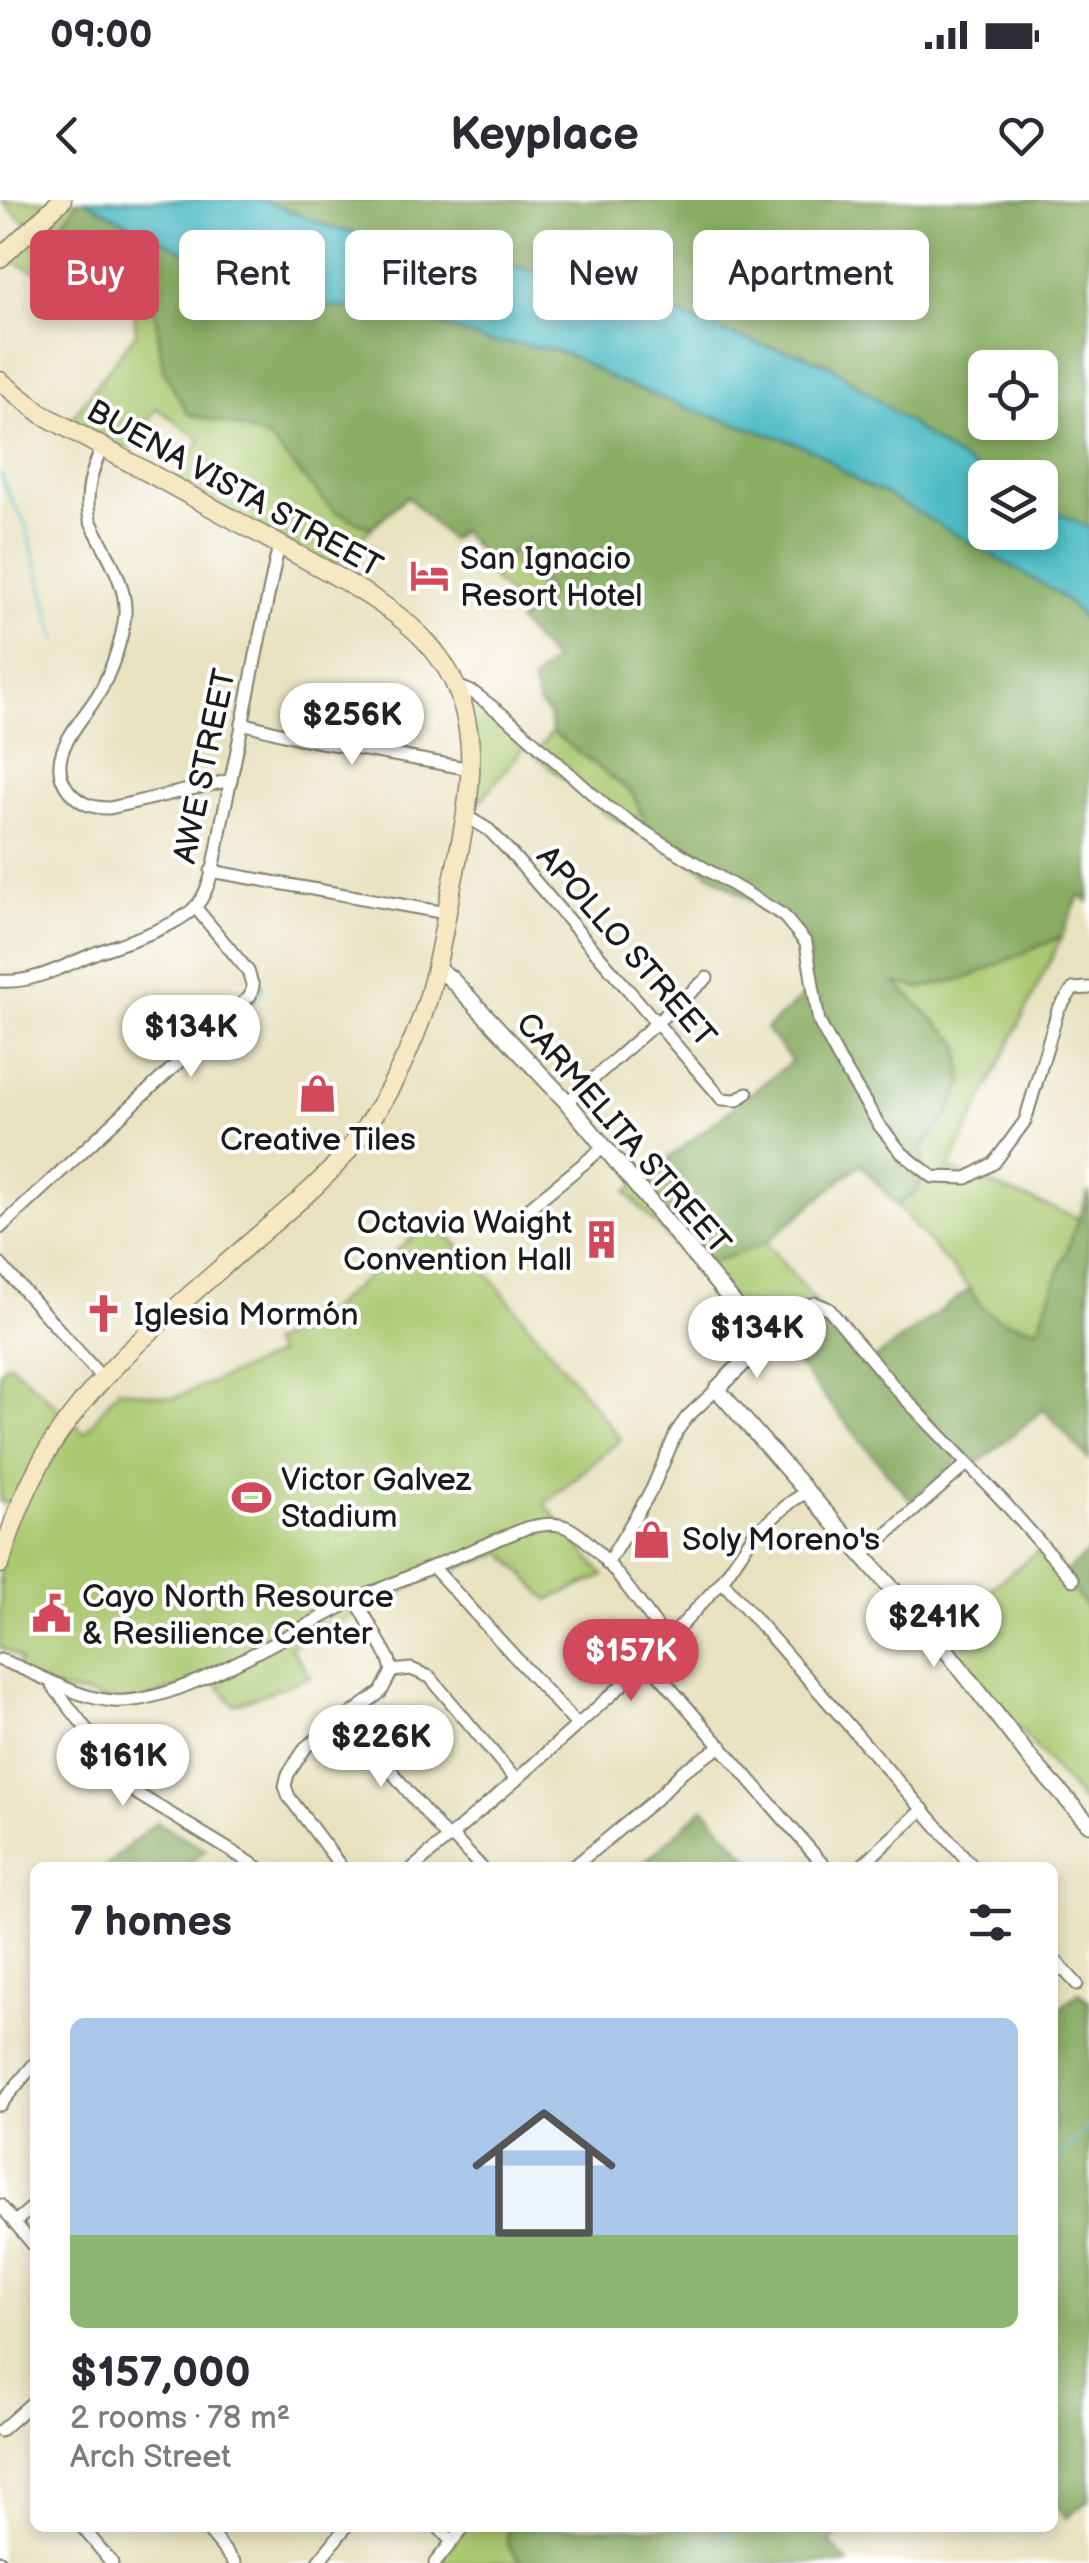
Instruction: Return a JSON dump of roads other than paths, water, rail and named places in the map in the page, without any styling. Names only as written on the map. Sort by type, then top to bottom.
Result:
[{"type":"main road","points":[[1,256],[62,200]]},
{"type":"main road","name":"BUENA VISTA STREET","points":[[0,381],[42,414],[355,587],[406,623],[429,645],[455,685],[469,732],[471,769],[466,816],[423,1014],[392,1083],[368,1124],[305,1195],[162,1320],[57,1436],[17,1510],[0,1564]]},
{"type":"street","points":[[102,447],[90,481],[88,510],[121,586],[125,612],[102,687],[63,750],[60,763],[64,784],[80,802],[110,808],[231,780]]},
{"type":"street","name":"AWE STREET","points":[[0,981],[52,970],[170,924],[196,907],[211,871],[279,545]]},
{"type":"street","points":[[455,685],[474,693],[510,721],[608,807],[784,915],[806,942],[820,1022],[840,1061],[879,1125],[902,1154],[933,1178],[968,1178],[994,1163],[1025,1121],[1058,1010],[1074,989],[1089,988]]},
{"type":"street","points":[[242,724],[471,769]]},
{"type":"street","name":"APOLLO STREET","points":[[466,816],[488,830],[510,852],[722,1098],[738,1100],[747,1093]]},
{"type":"street","points":[[211,871],[446,913]]},
{"type":"street","points":[[0,1228],[250,996],[253,987],[248,971],[196,907]]},
{"type":"street","name":"CARMELITA STREET","points":[[435,967],[450,978],[566,1102],[765,1341]]},
{"type":"street","points":[[566,1102],[707,978]]},
{"type":"street","points":[[513,1220],[604,1148]]},
{"type":"street","points":[[0,1264],[104,1380]]},
{"type":"street","points":[[606,1564],[652,1489],[687,1417],[803,1307],[816,1303],[830,1309],[897,1390],[1073,1580]]},
{"type":"street","points":[[717,1390],[950,1655],[1033,1762],[1089,1824]]},
{"type":"street","points":[[862,1556],[967,1464]]},
{"type":"street","points":[[421,1862],[648,1662],[722,1581],[754,1534],[806,1492]]},
{"type":"street","points":[[0,1660],[73,1691],[114,1701],[163,1694],[356,1600],[526,1528],[546,1524],[576,1533],[668,1640]]},
{"type":"street","points":[[433,1566],[577,1725]]},
{"type":"street","points":[[722,1581],[969,1862]]},
{"type":"street","points":[[337,1862],[300,1814],[285,1786],[288,1774],[306,1747],[381,1692],[392,1671],[390,1659],[356,1600]]},
{"type":"street","points":[[0,1650],[17,1666]]},
{"type":"street","points":[[648,1662],[821,1862]]},
{"type":"street","points":[[392,1671],[411,1669],[430,1677],[516,1780]]},
{"type":"street","points":[[50,1682],[136,1793],[249,1862]]},
{"type":"street","points":[[351,1714],[396,1777],[476,1862]]},
{"type":"street","points":[[579,1862],[683,1771],[722,1746]]},
{"type":"street","points":[[866,1862],[923,1809]]},
{"type":"street","points":[[1058,1964],[1076,1984]]},
{"type":"street","points":[[0,2105],[30,2069]]},
{"type":"street","points":[[0,2206],[30,2241]]},
{"type":"street","points":[[14,2223],[30,2209]]},
{"type":"street","points":[[1,2428],[30,2404]]},
{"type":"street","points":[[86,2532],[112,2563]]},
{"type":"street","points":[[209,2532],[235,2563]]},
{"type":"street","points":[[316,2563],[342,2532]]},
{"type":"street","points":[[442,2532],[452,2542]]},
{"type":"street","points":[[435,2563],[460,2532]]},
{"type":"water","points":[[84,200],[261,200],[345,231],[345,307],[325,306],[325,230],[179,230],[179,249],[159,239],[159,230],[142,230]]},
{"type":"water","points":[[513,266],[533,270],[533,320],[673,320],[673,312],[831,366],[968,464],[968,541],[860,483],[817,452],[616,381],[558,351],[488,342],[426,320],[513,320]]},
{"type":"water","points":[[1058,513],[1089,528],[1089,630],[1059,594],[983,550],[1058,550]]},
{"type":"waterway","points":[[0,473],[25,523],[57,640]]},
{"type":"waterway","points":[[165,1082],[257,998],[263,988],[258,972]]},
{"type":"waterway","points":[[1058,2160],[1089,2126]]},
{"type":"waterway","points":[[721,2538],[731,2532]]},
{"type":"place","name":"San Ignacio Resort Hotel","points":[[430,576]]},
{"type":"place","name":"Creative Tiles","points":[[318,1094]]},
{"type":"place","name":"Octavia Waight Convention Hall","points":[[602,1240]]},
{"type":"place","name":"Iglesia Mormón","points":[[104,1314]]},
{"type":"place","name":"Victor Galvez Stadium","points":[[251,1497]]},
{"type":"place","name":"Soly Moreno's","points":[[652,1539]]},
{"type":"place","name":"Cayo North Resource & Resilience Center","points":[[52,1614]]}]
